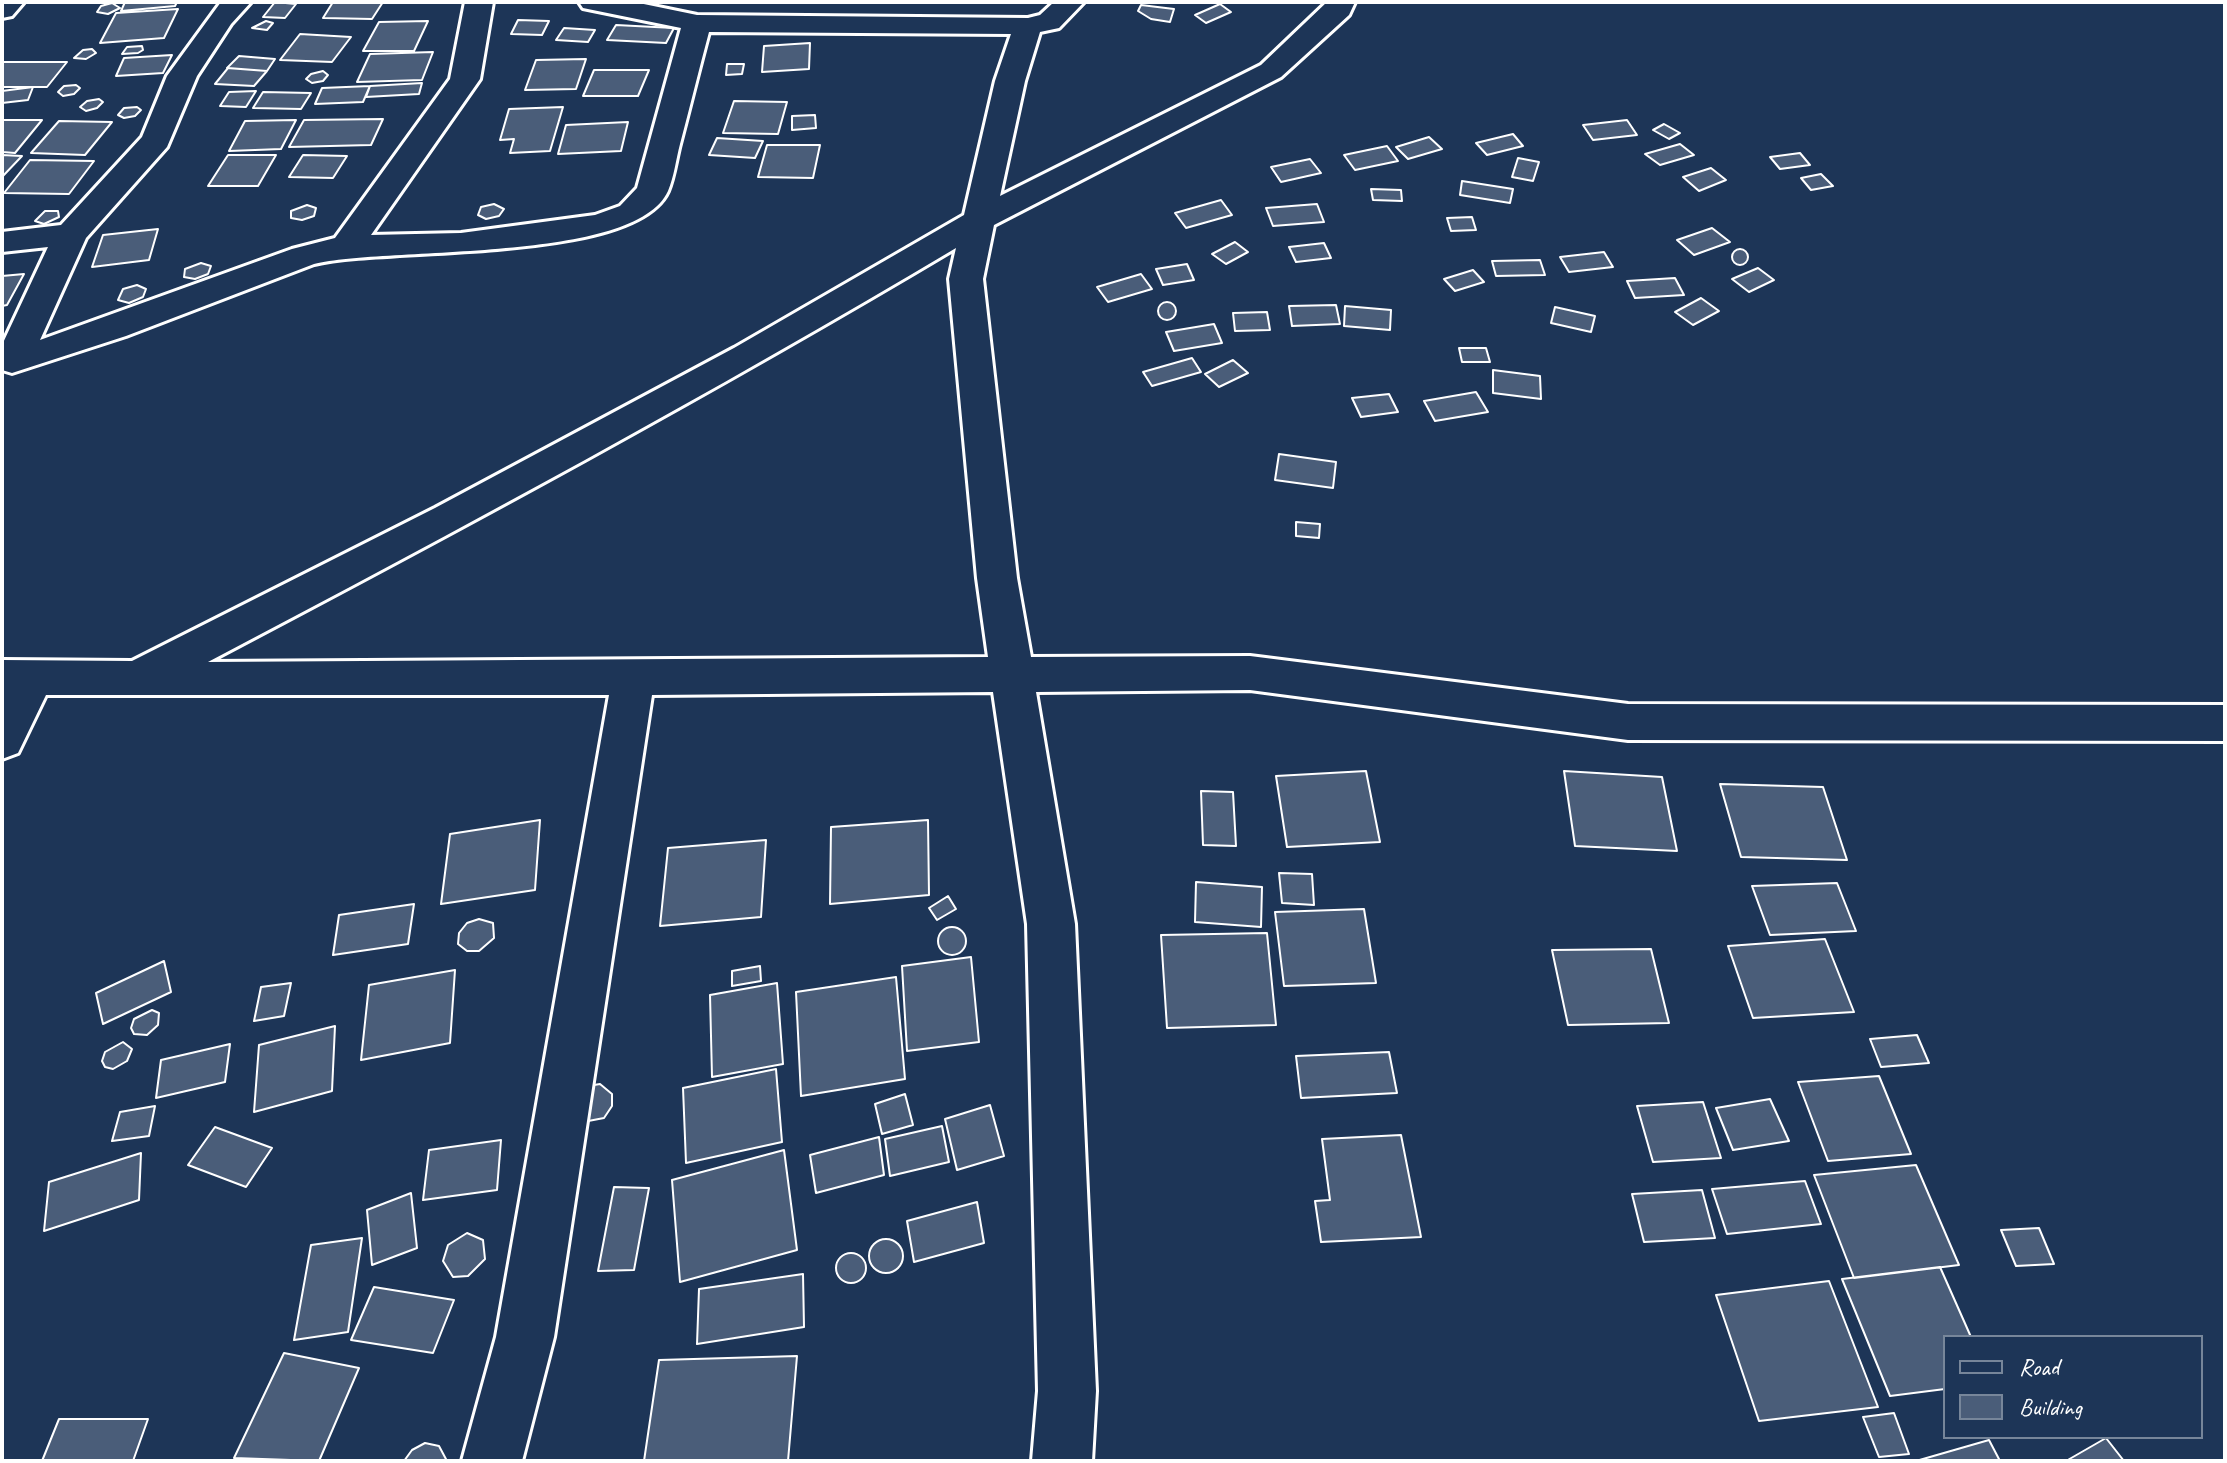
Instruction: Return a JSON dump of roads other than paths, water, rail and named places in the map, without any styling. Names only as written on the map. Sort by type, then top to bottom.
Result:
[{"type":"street","points":[[2,10],[10,2]]},
{"type":"street","points":[[7,371],[71,234],[156,140],[182,76],[220,19],[237,2]]},
{"type":"street","points":[[346,246],[465,79],[479,2]]},
{"type":"street","points":[[593,2],[697,23],[1028,26],[1049,22],[1070,2]]},
{"type":"street","points":[[140,677],[449,518],[747,357],[979,220],[1271,71],[1339,9],[1341,2]]},
{"type":"street","points":[[7,371],[304,256],[346,246],[461,243],[600,224],[631,213],[652,191],[697,23]]},
{"type":"street","points":[[1028,26],[1010,81],[966,279],[997,578],[1051,924],[1067,1391],[1062,1461]]},
{"type":"street","points":[[2,242],[71,234]]},
{"type":"street","points":[[2,740],[18,677],[633,678],[1250,673],[1628,722],[2225,723]]},
{"type":"street","points":[[492,1461],[525,1337],[633,678]]}]
